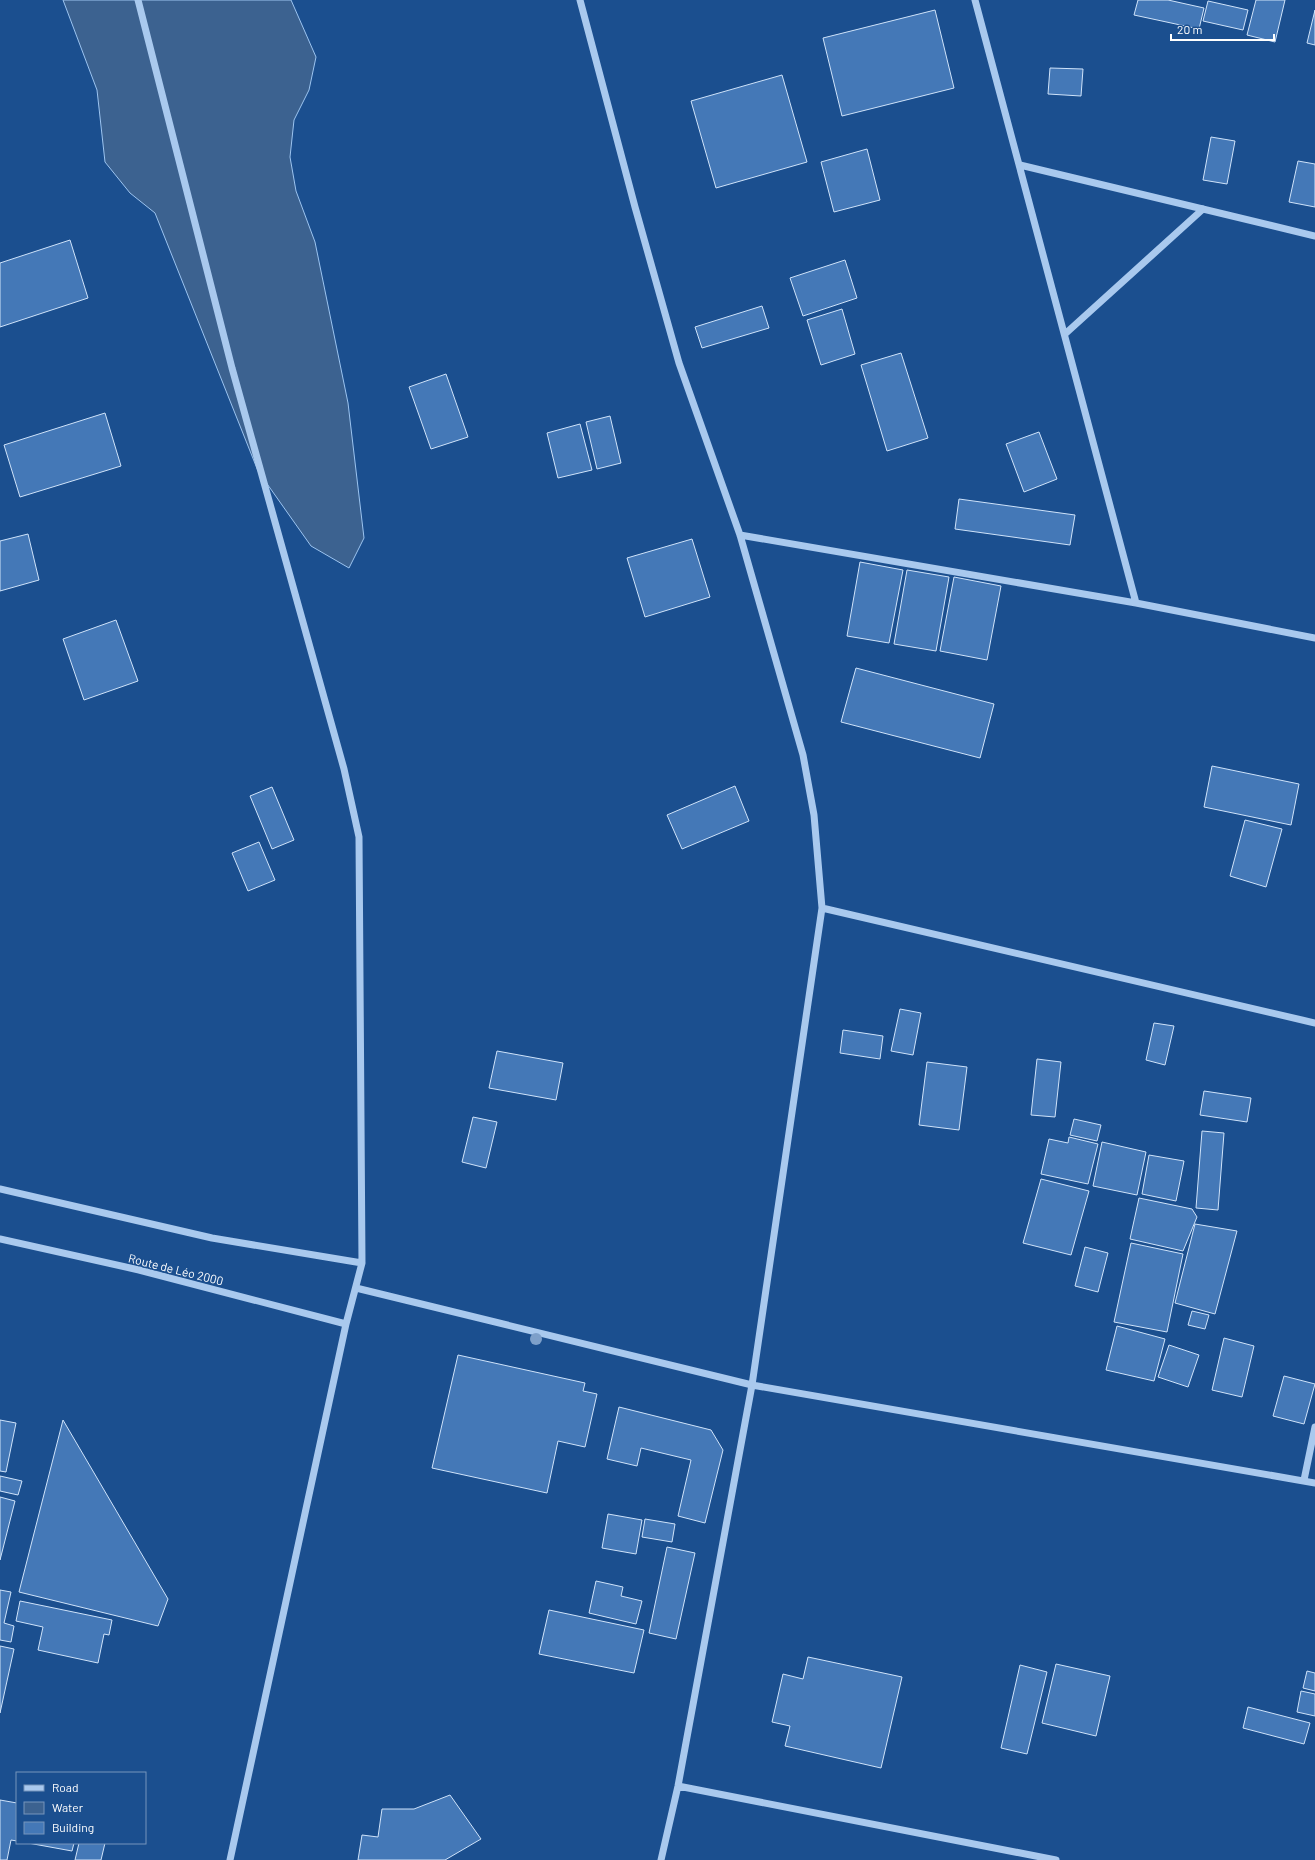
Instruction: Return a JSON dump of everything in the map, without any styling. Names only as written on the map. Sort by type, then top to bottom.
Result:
[{"type":"street","points":[[138,0],[232,368],[344,769],[359,837],[362,1263],[346,1324],[230,1860]]},
{"type":"street","points":[[580,0],[635,207],[679,363],[740,534],[803,755],[814,815],[822,908],[752,1385],[678,1786],[661,1860]]},
{"type":"street","points":[[975,0],[1136,603]]},
{"type":"street","points":[[1020,164],[1315,236]]},
{"type":"street","points":[[1065,334],[1203,209]]},
{"type":"street","points":[[740,534],[1136,603],[1315,638]]},
{"type":"street","points":[[822,908],[1315,1023]]},
{"type":"street","points":[[0,1189],[212,1238],[362,1263]]},
{"type":"street","name":"Route de Léo 2000","points":[[0,1239],[139,1270],[346,1324]]},
{"type":"street","points":[[356,1288],[752,1385],[1315,1482]]},
{"type":"street","points":[[1304,1480],[1315,1427]]},
{"type":"street","points":[[678,1786],[1056,1860]]},
{"type":"water","points":[[63,0],[291,0],[316,57],[309,90],[294,120],[290,157],[296,191],[315,242],[348,403],[364,538],[349,568],[311,546],[258,471],[155,213],[130,193],[105,162],[97,90]]},
{"type":"building","points":[[1138,0],[1168,0],[1204,8],[1199,29],[1134,15]]},
{"type":"building","points":[[1256,0],[1285,0],[1275,42],[1247,35]]},
{"type":"building","points":[[1208,1],[1248,10],[1243,30],[1203,21]]},
{"type":"building","points":[[935,10],[954,88],[842,116],[823,38]]},
{"type":"building","points":[[1315,10],[1315,45],[1307,43]]},
{"type":"building","points":[[1050,68],[1083,69],[1081,96],[1048,94]]},
{"type":"building","points":[[782,75],[807,162],[716,188],[691,101]]},
{"type":"building","points":[[1211,137],[1235,141],[1227,184],[1203,180]]},
{"type":"building","points":[[867,149],[880,200],[834,212],[821,162]]},
{"type":"building","points":[[1298,161],[1315,164],[1315,207],[1289,202]]},
{"type":"building","points":[[70,240],[88,298],[0,327],[0,263]]},
{"type":"building","points":[[845,260],[857,298],[803,316],[790,278]]},
{"type":"building","points":[[762,306],[769,328],[702,348],[695,327]]},
{"type":"building","points":[[842,309],[855,354],[821,365],[807,320]]},
{"type":"building","points":[[901,353],[928,438],[887,451],[861,365]]},
{"type":"building","points":[[446,374],[468,437],[431,449],[409,387]]},
{"type":"building","points":[[105,413],[121,466],[20,497],[4,445]]},
{"type":"building","points":[[610,416],[621,463],[597,469],[586,422]]},
{"type":"building","points":[[580,424],[592,470],[558,478],[547,433]]},
{"type":"building","points":[[1039,432],[1057,479],[1024,492],[1006,444]]},
{"type":"building","points":[[959,499],[1075,515],[1070,545],[955,529]]},
{"type":"building","points":[[28,534],[39,580],[0,591],[0,541]]},
{"type":"building","points":[[692,539],[710,597],[645,617],[627,558]]},
{"type":"building","points":[[860,562],[903,570],[889,643],[847,636]]},
{"type":"building","points":[[907,570],[949,577],[936,651],[894,644]]},
{"type":"building","points":[[954,577],[1001,586],[987,660],[940,651]]},
{"type":"building","points":[[116,620],[138,681],[84,700],[63,639]]},
{"type":"building","points":[[856,668],[994,704],[980,758],[841,722]]},
{"type":"building","points":[[1212,766],[1299,784],[1291,825],[1204,807]]},
{"type":"building","points":[[735,786],[749,821],[682,849],[667,815]]},
{"type":"building","points":[[272,787],[294,840],[272,849],[250,796]]},
{"type":"building","points":[[1245,820],[1282,829],[1266,887],[1230,876]]},
{"type":"building","points":[[259,842],[275,880],[248,891],[232,853]]},
{"type":"building","points":[[900,1009],[921,1013],[913,1055],[891,1051]]},
{"type":"building","points":[[1154,1023],[1174,1026],[1165,1065],[1146,1060]]},
{"type":"building","points":[[843,1030],[883,1036],[880,1059],[840,1053]]},
{"type":"building","points":[[497,1051],[563,1063],[556,1100],[489,1088]]},
{"type":"building","points":[[1037,1059],[1061,1062],[1055,1117],[1031,1115]]},
{"type":"building","points":[[927,1062],[967,1067],[959,1130],[919,1125]]},
{"type":"building","points":[[1204,1091],[1251,1098],[1247,1122],[1200,1115]]},
{"type":"building","points":[[473,1117],[497,1122],[486,1168],[462,1162]]},
{"type":"building","points":[[1074,1119],[1101,1125],[1097,1141],[1070,1135]]},
{"type":"building","points":[[1202,1131],[1224,1133],[1218,1210],[1196,1208]]},
{"type":"building","points":[[1069,1137],[1098,1144],[1088,1184],[1041,1174],[1049,1139],[1068,1143]]},
{"type":"building","points":[[1102,1142],[1146,1152],[1137,1195],[1093,1186]]},
{"type":"building","points":[[1149,1155],[1184,1161],[1176,1201],[1142,1194]]},
{"type":"building","points":[[1041,1179],[1089,1191],[1071,1255],[1023,1243]]},
{"type":"building","points":[[1139,1198],[1192,1209],[1197,1217],[1183,1251],[1130,1239]]},
{"type":"building","points":[[1195,1224],[1237,1231],[1215,1314],[1175,1303]]},
{"type":"building","points":[[1131,1243],[1183,1254],[1167,1332],[1114,1322]]},
{"type":"building","points":[[1085,1247],[1108,1253],[1098,1292],[1075,1286]]},
{"type":"building","points":[[1192,1311],[1209,1315],[1205,1329],[1188,1325]]},
{"type":"building","points":[[1117,1326],[1165,1339],[1154,1381],[1106,1370]]},
{"type":"building","points":[[1224,1338],[1254,1346],[1242,1397],[1212,1390]]},
{"type":"building","points":[[1169,1345],[1199,1355],[1188,1387],[1158,1377]]},
{"type":"building","points":[[458,1355],[585,1383],[583,1391],[597,1394],[585,1447],[558,1441],[547,1493],[432,1468]]},
{"type":"building","points":[[1284,1376],[1315,1384],[1304,1424],[1273,1416]]},
{"type":"building","points":[[619,1407],[711,1430],[723,1450],[705,1523],[678,1516],[691,1460],[641,1448],[637,1466],[607,1459]]},
{"type":"building","points":[[0,1420],[16,1423],[6,1472],[0,1471]]},
{"type":"building","points":[[63,1420],[168,1599],[158,1626],[19,1592]]},
{"type":"building","points":[[0,1476],[22,1481],[18,1495],[0,1491]]},
{"type":"building","points":[[0,1497],[15,1501],[0,1560]]},
{"type":"building","points":[[608,1514],[642,1520],[636,1554],[602,1548]]},
{"type":"building","points":[[645,1519],[675,1524],[672,1542],[642,1537]]},
{"type":"building","points":[[667,1547],[695,1553],[676,1639],[649,1633]]},
{"type":"building","points":[[596,1581],[623,1587],[621,1596],[642,1601],[636,1624],[589,1613]]},
{"type":"building","points":[[0,1590],[11,1592],[4,1623],[14,1626],[11,1642],[0,1640]]},
{"type":"building","points":[[20,1601],[112,1620],[109,1635],[104,1634],[98,1663],[38,1650],[43,1627],[16,1621]]},
{"type":"building","points":[[549,1610],[644,1630],[634,1673],[539,1654]]},
{"type":"building","points":[[0,1646],[14,1649],[0,1713]]},
{"type":"building","points":[[808,1657],[902,1677],[881,1768],[785,1746],[790,1726],[772,1722],[783,1674],[803,1679]]},
{"type":"building","points":[[1056,1664],[1110,1676],[1096,1736],[1042,1723]]},
{"type":"building","points":[[1020,1665],[1047,1672],[1027,1754],[1001,1748]]},
{"type":"building","points":[[1307,1671],[1315,1673],[1315,1691],[1303,1688]]},
{"type":"building","points":[[1301,1691],[1315,1694],[1315,1716],[1297,1712]]},
{"type":"building","points":[[1248,1707],[1310,1723],[1304,1744],[1243,1728]]},
{"type":"building","points":[[450,1795],[481,1839],[445,1860],[358,1860],[362,1835],[378,1837],[382,1809],[414,1809]]},
{"type":"building","points":[[0,1800],[16,1803],[16,1841],[11,1840],[7,1860],[0,1860]]},
{"type":"building","points":[[34,1844],[74,1844],[72,1851]]},
{"type":"building","points":[[79,1844],[105,1844],[101,1860],[75,1860]]}]
